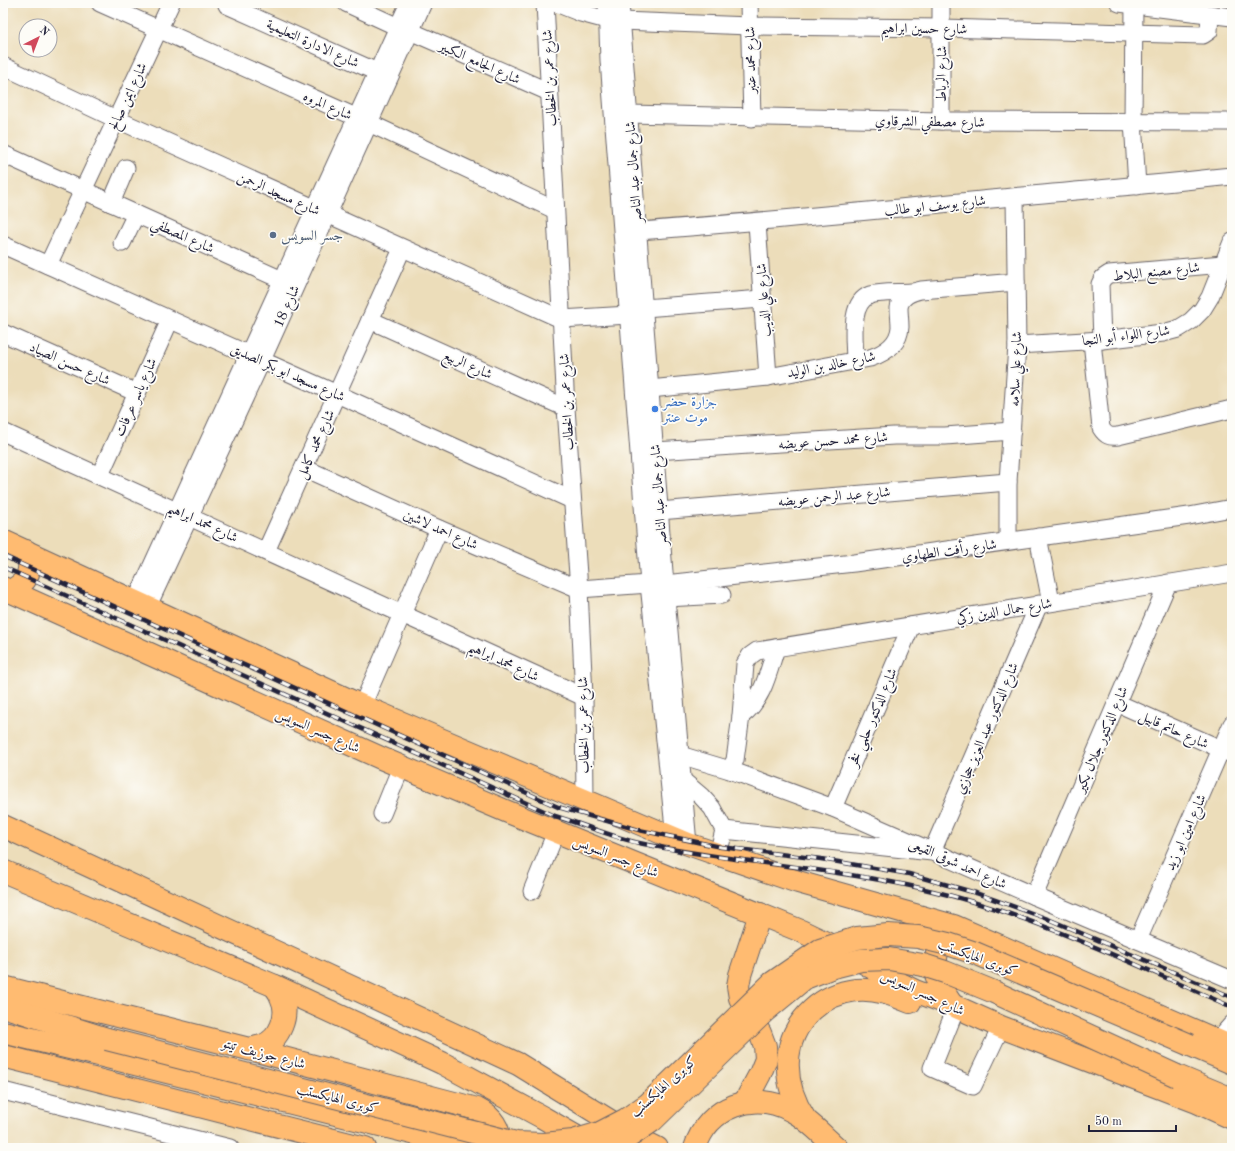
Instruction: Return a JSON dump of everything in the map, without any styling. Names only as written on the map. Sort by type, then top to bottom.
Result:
[{"type":"main road","points":[[3,541],[362,706],[681,841],[798,882],[954,926],[1225,1044]]},
{"type":"main road","points":[[6,589],[19,587],[26,580],[30,570],[30,560],[26,551]]},
{"type":"main road","points":[[40,605],[37,596],[38,586],[42,576],[48,569],[58,565]]},
{"type":"main road","name":"شارع جسر السويس","points":[[6,589],[401,767],[826,942],[952,1012],[995,1025],[1197,1102],[1232,1118]]},
{"type":"main road","points":[[3,826],[518,1064],[656,1148]]},
{"type":"main road","points":[[3,871],[275,986],[442,1062],[536,1113],[596,1148]]},
{"type":"main road","points":[[875,969],[894,956],[903,944],[904,933],[902,923],[897,914],[889,907]]},
{"type":"main road","points":[[745,1102],[766,1059],[765,1046],[760,1032],[740,998],[738,986],[740,975],[760,914]]},
{"type":"main road","points":[[952,1012],[939,983],[935,962],[941,942],[954,926]]},
{"type":"main road","name":"كوبرى الهايكستب","points":[[3,1006],[107,1039],[516,1143],[537,1144],[572,1141],[600,1133],[625,1120],[648,1104],[772,983],[820,950],[858,938],[888,935],[918,938],[948,944],[975,953],[1232,1063]]},
{"type":"main road","name":"كوبرى الهايكستب","points":[[605,1148],[630,1136],[652,1121],[765,1011],[805,978],[833,967],[861,960],[889,959],[923,965],[945,972],[994,992],[1177,1076],[1232,1099]]},
{"type":"main road","points":[[249,1049],[263,1045],[274,1037],[282,1026],[285,1012],[282,998],[275,986]]},
{"type":"main road","name":"شارع جوزيف تيتو","points":[[3,987],[249,1049],[477,1109],[488,1116],[496,1126],[499,1134],[500,1148]]},
{"type":"main road","points":[[805,1119],[799,1110],[788,1081],[788,1061],[791,1041],[796,1031],[801,1022],[816,1006],[840,994],[857,990],[868,990],[889,994],[952,1012]]},
{"type":"main road","name":"كوبرى الهايكستب","points":[[3,1032],[472,1148]]},
{"type":"main road","points":[[3,1056],[365,1148]]},
{"type":"main road","points":[[695,1148],[703,1130],[711,1120],[727,1109],[745,1102],[758,1101],[770,1102],[783,1106],[794,1112],[805,1119],[837,1148]]},
{"type":"street","name":"شارع المروه","points":[[100,3],[363,120],[555,210]]},
{"type":"street","name":"شارع ايمن صالح","points":[[48,265],[171,3]]},
{"type":"street","name":"شارع الجامع الكبير","points":[[346,3],[549,92]]},
{"type":"street","name":"شارع 18","points":[[141,605],[184,514],[404,29],[409,3]]},
{"type":"street","name":"شارع 18","points":[[363,120],[377,72],[404,29],[423,3]]},
{"type":"street","name":"شارع عمر بن الخطاب","points":[[545,3],[566,408],[579,588],[584,697],[585,801]]},
{"type":"street","name":"شارع حسين ابراهيم","points":[[556,3],[581,13],[614,21],[750,26],[942,28],[1203,35],[1209,31],[1210,14]]},
{"type":"street","name":"شارع جمال عبد الناصر","points":[[607,3],[614,21],[628,114],[638,231],[636,312],[650,389],[659,511],[660,589],[682,780],[681,841]]},
{"type":"street","name":"شارع جمال عبد الناصر","points":[[620,3],[614,21],[609,60],[636,312],[681,841]]},
{"type":"street","name":"شارع محمد عنبر","points":[[749,3],[752,118]]},
{"type":"street","name":"شارع الرباط","points":[[941,3],[941,121]]},
{"type":"street","points":[[1137,186],[1132,121],[1134,33],[1127,4],[1232,17]]},
{"type":"street","name":"شارع الادارة التعليمية","points":[[227,5],[377,72]]},
{"type":"street","name":"شارع مسجد الرحمن","points":[[3,66],[402,249],[562,319],[762,299]]},
{"type":"street","name":"شارع مصطفي الشرقاوي","points":[[628,114],[752,118],[941,121],[1232,122]]},
{"type":"street","points":[[3,154],[83,190]]},
{"type":"street","points":[[106,200],[122,166]]},
{"type":"street","name":"شارع يوسف ابو طالب","points":[[638,231],[757,222],[1232,176]]},
{"type":"street","name":"شارع المصطفي","points":[[83,190],[282,280]]},
{"type":"street","name":"شارع علي سلامه","points":[[1008,541],[1008,482],[1017,345],[1015,197]]},
{"type":"street","name":"شارع 18","points":[[255,357],[282,280],[321,212]]},
{"type":"street","points":[[122,243],[136,214]]},
{"type":"street","name":"شارع علي الديب","points":[[757,222],[768,377]]},
{"type":"street","name":"شارع اللواء أبو النجا","points":[[1017,345],[1097,340],[1163,333],[1178,329],[1191,321],[1202,310],[1225,272],[1232,242]]},
{"type":"street","name":"شارع مسجد ابو بكر الصديق","points":[[3,245],[572,500]]},
{"type":"street","name":"شارع محمد كامل","points":[[266,551],[402,249]]},
{"type":"street","name":"شارع مصنع البلاط","points":[[1225,272],[1109,274],[1103,278],[1100,284],[1097,340],[1101,428],[1105,434],[1111,437],[1118,436],[1232,408]]},
{"type":"street","points":[[855,361],[854,315],[860,303],[870,296],[1016,282]]},
{"type":"street","name":"شارع خالد بن الوليد","points":[[650,389],[768,377],[881,355],[890,348],[896,339],[900,328],[899,307],[903,298],[911,292]]},
{"type":"street","name":"شارع ياسر عرفات","points":[[100,475],[170,320]]},
{"type":"street","name":"شارع الربيع","points":[[370,320],[566,408]]},
{"type":"street","name":"شارع حسن الصياد","points":[[3,333],[137,393]]},
{"type":"street","name":"شارع محمد حسن عويضه","points":[[655,451],[894,436],[945,436],[1012,431]]},
{"type":"street","name":"شارع محمد ابراهيم","points":[[3,432],[584,697]]},
{"type":"street","name":"شارع احمد لاشين","points":[[304,468],[439,529],[579,588]]},
{"type":"street","name":"شارع عبد الرحمن عويضه","points":[[659,511],[1008,482]]},
{"type":"street","name":"شارع رأفت الطهاوي","points":[[579,588],[660,589],[1189,516],[1232,508]]},
{"type":"street","points":[[362,706],[439,529]]},
{"type":"street","points":[[1038,537],[1045,603]]},
{"type":"street","name":"شارع جمال الدين زكي","points":[[730,770],[735,760],[741,716],[745,664],[750,656],[757,651],[1232,573]]},
{"type":"street","name":"شارع الدكتور جلال بكير","points":[[1034,896],[1168,583]]},
{"type":"street","points":[[660,589],[722,595]]},
{"type":"street","name":"شارع الدكتور عبد العزيز حجازي","points":[[932,852],[1045,603]]},
{"type":"street","name":"شارع الدكتور حلمي فخر","points":[[833,808],[911,626]]},
{"type":"street","points":[[741,716],[748,711],[759,698],[776,648]]},
{"type":"street","name":"شارع حاتم قابيل","points":[[1117,703],[1227,752]]},
{"type":"street","name":"شارع امين ابو زيد","points":[[1138,940],[1227,752],[1232,724]]},
{"type":"street","name":"شارع احمد شوقى القيعى","points":[[680,755],[730,770],[833,808],[1034,896],[1232,980]]},
{"type":"street","points":[[382,814],[401,767]]},
{"type":"street","points":[[682,780],[701,796],[712,808],[724,830],[718,855]]},
{"type":"street","points":[[724,830],[932,852]]},
{"type":"street","points":[[532,892],[556,832]]},
{"type":"street","points":[[952,1012],[932,1068],[974,1086],[995,1025]]},
{"type":"street","points":[[1225,1044],[1232,1024]]},
{"type":"street","points":[[3,1091],[230,1148]]},
{"type":"railway","points":[[3,556],[558,807],[639,830],[721,847],[821,859],[909,874],[976,893],[1048,919],[1232,997]]},
{"type":"railway","points":[[3,567],[555,816],[639,843],[706,855],[840,873],[906,885],[948,895],[990,907],[1072,937],[1232,1007]]},
{"type":"place","name":"جسر السويس","points":[[273,235]]},
{"type":"place","name":"جزارة حضر موت عنتر","points":[[655,409]]}]
